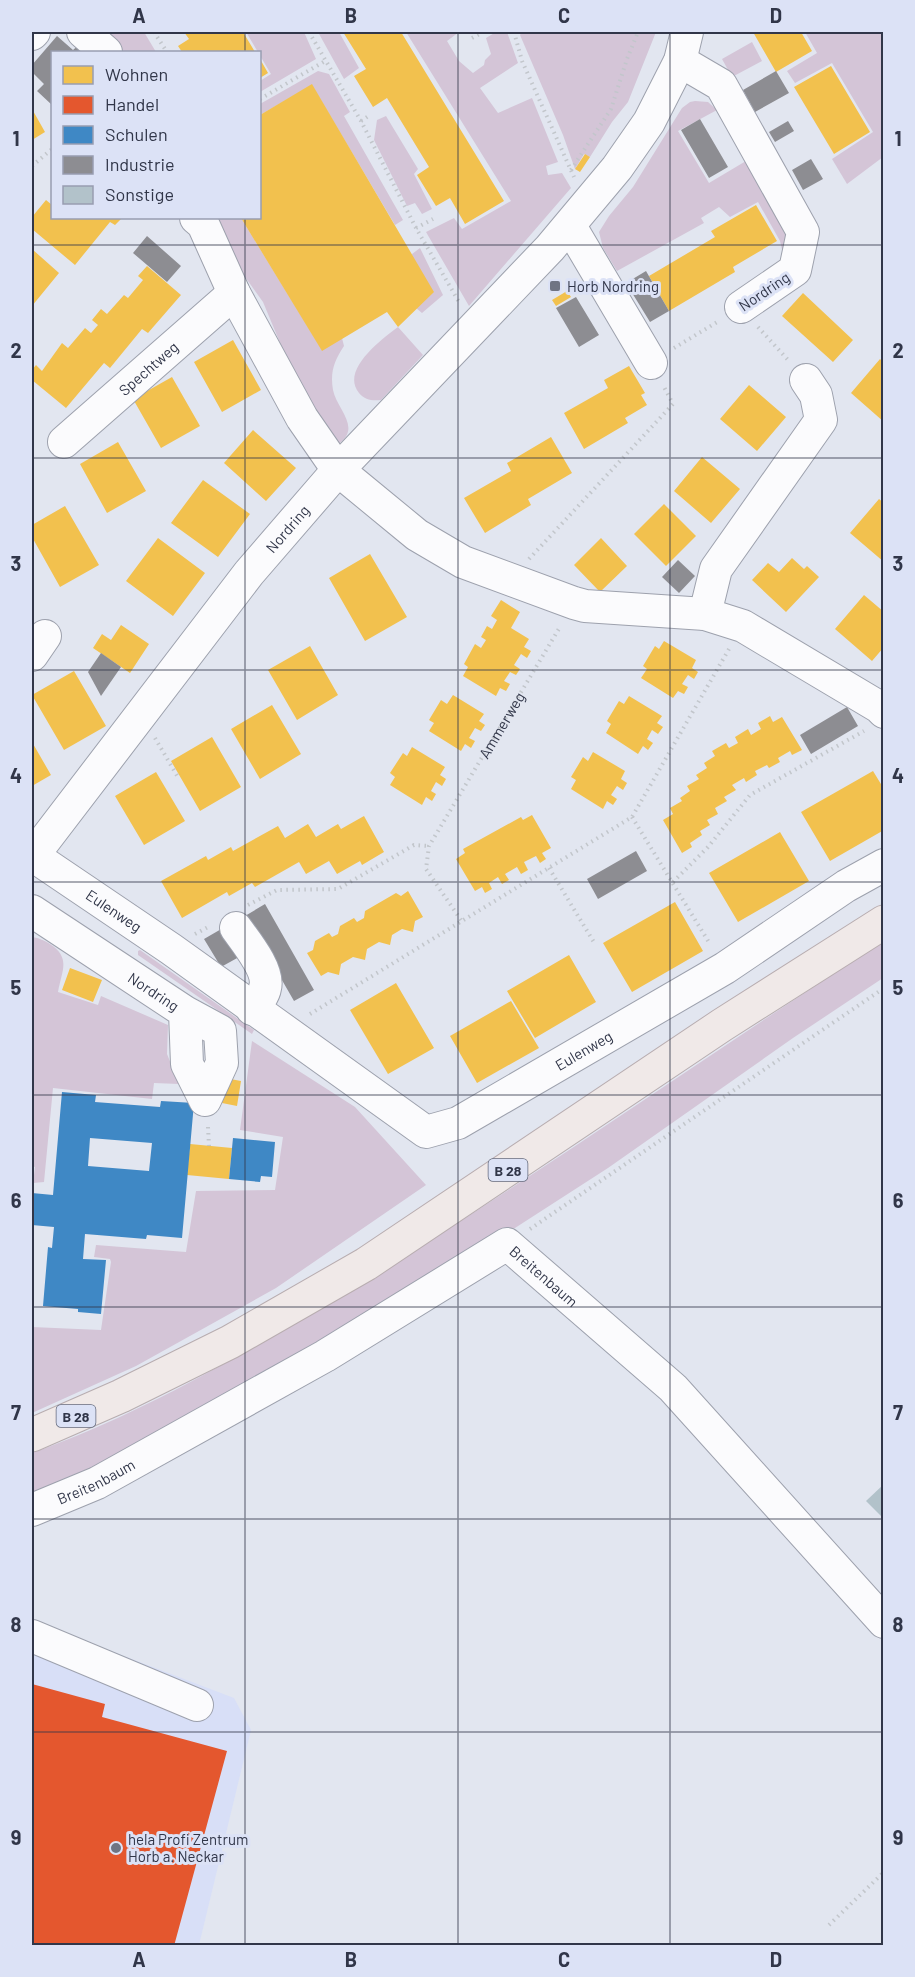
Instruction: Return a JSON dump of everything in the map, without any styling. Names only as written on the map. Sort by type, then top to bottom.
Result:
[{"type":"main road","name":"B 28","points":[[32,1435],[231,1342],[366,1264],[722,1025],[884,922]]},
{"type":"street","points":[[83,32],[105,51]]},
{"type":"street","name":"Nordring","points":[[32,856],[249,573],[338,470],[474,329],[570,225],[617,168],[650,122],[680,62],[687,32]]},
{"type":"street","name":"Nordring","points":[[680,62],[721,85],[803,232],[795,270],[741,307]]},
{"type":"street","points":[[197,219],[203,224],[234,293],[302,418],[338,470],[417,534],[463,562],[574,603],[585,606],[705,614],[743,626],[882,708]]},
{"type":"street","points":[[570,225],[651,363]]},
{"type":"street","name":"Spechtweg","points":[[64,442],[234,293]]},
{"type":"street","points":[[705,614],[716,570],[821,420],[816,395],[806,380]]},
{"type":"street","name":"Eulenweg","points":[[32,856],[171,949],[426,1132],[458,1124],[725,968],[846,886],[884,865]]},
{"type":"street","name":"Nordring","points":[[32,911],[185,1011]]},
{"type":"street","points":[[236,928],[255,954],[266,980],[265,990],[252,1009]]},
{"type":"street","name":"Breitenbaum","points":[[32,1510],[97,1484],[325,1356],[507,1244],[673,1388],[884,1622]]},
{"type":"street","points":[[32,1636],[197,1705]]},
{"type":"path","points":[[154,32],[166,51]]},
{"type":"path","points":[[309,32],[361,121],[416,228],[474,329]]},
{"type":"path","points":[[472,38],[483,32]]},
{"type":"path","points":[[513,32],[522,61],[570,170],[580,188],[591,199]]},
{"type":"path","points":[[570,170],[611,109],[638,32]]},
{"type":"path","points":[[261,98],[325,61]]},
{"type":"path","points":[[361,121],[370,115]]},
{"type":"path","points":[[32,166],[51,149]]},
{"type":"path","points":[[416,228],[433,219]]},
{"type":"path","points":[[741,307],[806,380]]},
{"type":"path","name":"Nordring","points":[[651,363],[741,307]]},
{"type":"path","points":[[510,579],[673,404]]},
{"type":"path","name":"Ammerweg","points":[[429,846],[574,603]]},
{"type":"path","points":[[283,1030],[632,817],[743,626]]},
{"type":"path","points":[[672,882],[708,847],[750,795],[873,726],[882,708]]},
{"type":"path","points":[[141,714],[179,779]]},
{"type":"path","points":[[632,817],[725,968]]},
{"type":"path","points":[[338,889],[414,845],[429,846],[426,870],[461,920]]},
{"type":"path","points":[[549,867],[595,944]]},
{"type":"path","points":[[507,1244],[884,988]]},
{"type":"path","points":[[829,1924],[884,1872]]},
{"type":"shaded area","points":[[97,32],[144,32],[155,51],[113,51]]},
{"type":"shaded area","points":[[246,32],[304,32],[316,59],[261,91],[261,80],[271,74],[261,57],[261,51],[257,51]]},
{"type":"shaded area","points":[[318,32],[339,32],[359,68],[344,79]]},
{"type":"shaded area","points":[[406,32],[459,32],[447,41],[459,61],[473,73],[484,65],[485,60],[491,54],[486,38],[496,32],[507,32],[518,63],[480,88],[498,113],[532,98],[558,162],[546,166],[548,175],[562,173],[571,188],[469,306],[426,232],[454,218],[462,229],[511,201]]},
{"type":"shaded area","points":[[522,32],[656,32],[628,102],[590,157],[584,154],[575,169],[563,135],[520,35]]},
{"type":"shaded area","points":[[805,32],[883,32],[883,157],[847,184],[832,159],[873,132],[832,63],[795,83],[787,71],[817,53]]},
{"type":"shaded area","points":[[752,42],[762,61],[732,77],[722,59]]},
{"type":"shaded area","points":[[318,71],[329,74],[350,112],[344,116],[403,220],[395,225],[312,85],[261,114],[261,103]]},
{"type":"shaded area","points":[[695,101],[708,102],[717,110],[678,131],[709,183],[751,158],[793,231],[784,258],[780,241],[758,202],[730,217],[719,207],[701,218],[704,223],[617,271],[603,248],[599,232],[633,187],[682,108]]},
{"type":"shaded area","points":[[386,116],[418,169],[414,174],[432,209],[422,214],[415,203],[407,206],[374,140],[377,120]]},
{"type":"shaded area","points":[[204,219],[242,219],[322,350],[342,338],[344,346],[334,367],[332,384],[335,397],[348,425],[348,432],[337,445],[329,445],[288,362],[263,302]]},
{"type":"shaded area","points":[[420,248],[443,295],[422,313],[416,308],[412,254]]},
{"type":"shaded area","points":[[398,327],[423,355],[381,400],[366,399],[359,393],[355,384],[355,375],[359,365],[382,339]]},
{"type":"shaded area","points":[[32,937],[50,944],[61,954],[63,971],[58,992],[98,1005],[101,996],[168,1025],[167,1054],[179,1084],[154,1083],[152,1099],[53,1088],[44,1182],[33,1183],[35,1167],[32,1166]]},
{"type":"shaded area","points":[[883,942],[883,978],[608,1168],[300,1363],[32,1499],[32,1453],[146,1405],[255,1347],[326,1305],[467,1217]]},
{"type":"shaded area","points":[[140,950],[254,1030],[252,1034],[138,955]]},
{"type":"shaded area","points":[[252,1041],[355,1107],[426,1185],[276,1288],[136,1366],[32,1413],[32,1327],[101,1330],[111,1262],[110,1259],[94,1257],[96,1245],[186,1252],[196,1191],[275,1190],[283,1137],[240,1130]]},
{"type":"shaded area","name":"hela Profi Zentrum Horb a. Neckar","points":[[32,1621],[234,1698],[251,1730],[199,1945],[32,1945]]},
{"type":"building: Wohnen","points":[[184,32],[243,32],[254,51],[181,51],[178,46],[189,39]]},
{"type":"building: Wohnen","points":[[343,32],[401,32],[504,201],[465,224],[450,198],[436,206],[417,175],[429,167],[387,98],[373,107],[354,76],[366,69]]},
{"type":"building: Wohnen","points":[[753,32],[801,32],[812,51],[776,72]]},
{"type":"building: Wohnen","points":[[261,61],[268,73],[261,77]]},
{"type":"building: Wohnen","points":[[831,66],[870,132],[834,154],[794,87]]},
{"type":"building: Wohnen","points":[[312,84],[434,292],[398,327],[387,312],[322,351],[242,219],[261,219],[261,114]]},
{"type":"building: Wohnen","points":[[32,109],[45,132],[32,140]]},
{"type":"building: Wohnen","points":[[585,154],[590,157],[580,172],[575,169]]},
{"type":"building: Wohnen","points":[[46,200],[51,204],[51,219],[121,219],[115,225],[110,222],[75,265],[32,229],[32,217]]},
{"type":"building: Wohnen","points":[[756,205],[777,241],[733,267],[735,272],[669,311],[649,276],[715,237],[711,231]]},
{"type":"building: Wohnen","points":[[32,249],[59,273],[32,306]]},
{"type":"building: Wohnen","points":[[147,266],[181,295],[148,333],[142,329],[110,368],[104,363],[66,408],[32,380],[32,370],[36,365],[42,371],[62,343],[68,348],[85,328],[91,333],[98,325],[92,320],[101,309],[107,314],[124,295],[128,298],[143,280],[138,276]]},
{"type":"building: Wohnen","points":[[567,291],[571,297],[556,306],[552,300]]},
{"type":"building: Wohnen","points":[[803,293],[853,340],[833,362],[782,316]]},
{"type":"building: Wohnen","points":[[233,340],[261,390],[222,412],[194,362]]},
{"type":"building: Wohnen","points":[[880,359],[884,363],[884,422],[851,393]]},
{"type":"building: Wohnen","points":[[629,366],[645,393],[641,395],[647,405],[625,418],[628,423],[584,449],[564,413],[608,388],[604,380]]},
{"type":"building: Wohnen","points":[[172,377],[200,426],[161,448],[133,399]]},
{"type":"building: Wohnen","points":[[749,385],[786,417],[757,451],[720,419]]},
{"type":"building: Wohnen","points":[[253,430],[296,468],[266,501],[224,463]]},
{"type":"building: Wohnen","points":[[551,437],[572,473],[528,499],[531,505],[485,533],[464,498],[511,471],[507,463]]},
{"type":"building: Wohnen","points":[[118,442],[146,491],[107,513],[80,464]]},
{"type":"building: Wohnen","points":[[702,457],[740,489],[711,523],[674,491]]},
{"type":"building: Wohnen","points":[[203,480],[250,514],[218,557],[171,523]]},
{"type":"building: Wohnen","points":[[879,499],[884,503],[884,562],[850,533]]},
{"type":"building: Wohnen","points":[[664,504],[696,536],[666,566],[634,534]]},
{"type":"building: Wohnen","points":[[65,506],[99,565],[60,587],[32,537],[32,525]]},
{"type":"building: Wohnen","points":[[158,538],[205,573],[173,616],[126,581]]},
{"type":"building: Wohnen","points":[[601,538],[627,566],[600,592],[574,565]]},
{"type":"building: Wohnen","points":[[370,554],[407,617],[365,641],[329,578]]},
{"type":"building: Wohnen","points":[[792,558],[804,569],[807,566],[819,577],[786,612],[752,580],[768,563],[779,572]]},
{"type":"building: Wohnen","points":[[864,595],[884,612],[884,647],[872,661],[835,629]]},
{"type":"building: Wohnen","points":[[501,600],[520,612],[511,628],[529,639],[524,647],[531,651],[527,658],[521,654],[514,665],[520,669],[516,675],[510,672],[504,681],[510,684],[506,691],[500,688],[496,696],[463,676],[468,667],[464,664],[475,644],[481,648],[486,640],[481,637],[487,626],[492,629],[497,620],[491,616]]},
{"type":"building: Wohnen","points":[[121,625],[149,644],[130,673],[93,648],[102,634],[111,640]]},
{"type":"building: Wohnen","points":[[664,641],[696,660],[692,668],[698,672],[694,679],[688,675],[682,684],[688,687],[684,694],[678,691],[673,698],[641,678],[647,669],[643,666],[655,646],[659,649]]},
{"type":"building: Wohnen","points":[[310,646],[338,695],[297,720],[268,670]]},
{"type":"building: Wohnen","points":[[74,671],[106,726],[64,750],[32,695]]},
{"type":"building: Wohnen","points":[[453,695],[484,714],[479,721],[485,725],[481,731],[475,728],[469,738],[475,741],[471,748],[465,744],[461,751],[429,731],[434,723],[429,720],[441,700],[447,704]]},
{"type":"building: Wohnen","points":[[629,696],[662,716],[657,723],[663,727],[658,734],[652,730],[647,739],[653,743],[648,750],[643,746],[638,754],[606,733],[611,724],[607,721],[619,701],[624,704]]},
{"type":"building: Wohnen","points":[[272,705],[301,754],[260,779],[231,729]]},
{"type":"building: Wohnen","points":[[770,716],[773,722],[782,717],[802,750],[792,755],[790,751],[778,758],[780,762],[769,768],[767,765],[755,771],[757,775],[746,782],[744,778],[732,785],[736,790],[724,797],[727,801],[715,808],[718,814],[707,820],[710,825],[700,831],[702,835],[690,843],[692,847],[682,853],[663,820],[673,814],[670,808],[682,801],[680,798],[690,791],[687,786],[699,779],[696,775],[707,768],[704,763],[715,756],[712,751],[726,743],[729,748],[738,743],[735,737],[748,729],[751,735],[761,729],[758,723]]},
{"type":"building: Wohnen","points":[[212,737],[241,787],[200,811],[171,761]]},
{"type":"building: Wohnen","points":[[32,742],[51,775],[32,786]]},
{"type":"building: Wohnen","points":[[412,747],[445,767],[440,775],[446,779],[442,786],[436,782],[431,791],[436,794],[432,801],[426,797],[422,805],[390,785],[395,777],[390,773],[403,753],[407,756]]},
{"type":"building: Wohnen","points":[[593,752],[625,771],[621,779],[627,783],[623,790],[617,786],[611,795],[617,799],[613,805],[607,801],[603,809],[571,789],[576,780],[571,777],[583,757],[588,761]]},
{"type":"building: Wohnen","points":[[873,771],[884,789],[884,830],[830,861],[801,812]]},
{"type":"building: Wohnen","points":[[156,772],[185,821],[144,845],[115,796]]},
{"type":"building: Wohnen","points":[[532,815],[551,848],[542,853],[546,859],[540,863],[536,856],[524,862],[528,870],[521,874],[517,867],[505,874],[509,880],[502,884],[498,877],[489,883],[492,889],[485,893],[482,887],[475,891],[456,859],[465,853],[463,849],[521,817],[523,820]]},
{"type":"building: Wohnen","points":[[364,816],[384,852],[362,865],[360,861],[337,874],[329,861],[306,874],[299,862],[255,887],[252,883],[229,896],[227,892],[182,918],[161,881],[206,856],[208,860],[231,847],[233,851],[278,826],[285,838],[308,824],[316,837],[338,824],[341,829]]},
{"type":"building: Wohnen","points":[[780,832],[809,881],[738,922],[709,873]]},
{"type":"building: Wohnen","points":[[408,891],[423,917],[415,921],[413,932],[402,929],[392,935],[390,945],[379,942],[367,949],[365,960],[353,957],[341,964],[339,975],[328,972],[321,976],[307,953],[313,950],[315,941],[329,933],[332,937],[338,934],[340,926],[354,918],[357,922],[364,918],[365,911],[396,893],[401,896]]},
{"type":"building: Wohnen","points":[[675,902],[703,951],[632,992],[603,943]]},
{"type":"building: Wohnen","points":[[569,955],[596,1002],[535,1038],[507,991]]},
{"type":"building: Wohnen","points":[[70,968],[102,980],[93,1002],[62,990]]},
{"type":"building: Wohnen","points":[[396,983],[434,1048],[388,1074],[350,1010]]},
{"type":"building: Wohnen","points":[[511,1001],[539,1048],[477,1083],[450,1036]]},
{"type":"building: Wohnen","points":[[225,1078],[241,1081],[237,1106],[222,1103]]},
{"type":"building: Wohnen","points":[[190,1144],[232,1148],[229,1179],[187,1175]]},
{"type":"building: Handel","name":"hela Profi Zentrum Horb a. Neckar","points":[[32,1684],[105,1704],[102,1717],[227,1751],[174,1946],[32,1946]]},
{"type":"building: Schulen","points":[[62,1092],[96,1095],[95,1102],[160,1107],[161,1101],[194,1103],[182,1238],[147,1235],[146,1239],[85,1234],[83,1259],[106,1260],[101,1314],[78,1312],[78,1309],[43,1306],[48,1247],[52,1248],[54,1227],[32,1225],[32,1193],[53,1195]],"holes":[[[90,1138],[152,1143],[149,1171],[88,1166]]]},
{"type":"building: Schulen","points":[[233,1138],[275,1142],[272,1177],[261,1176],[260,1182],[229,1179]]},
{"type":"building: Industrie","points":[[57,36],[73,50],[81,43],[91,51],[51,51],[51,104],[37,91],[44,84],[32,72],[32,65]]},
{"type":"building: Industrie","points":[[776,71],[789,93],[755,112],[743,90]]},
{"type":"building: Industrie","points":[[700,119],[728,167],[709,178],[681,130]]},
{"type":"building: Industrie","points":[[788,121],[794,131],[775,142],[769,132]]},
{"type":"building: Industrie","points":[[811,159],[823,179],[803,190],[792,170]]},
{"type":"building: Industrie","points":[[147,236],[181,266],[167,282],[133,253]]},
{"type":"building: Industrie","points":[[646,271],[669,311],[650,322],[626,283]]},
{"type":"building: Industrie","points":[[576,297],[599,335],[579,347],[556,308]]},
{"type":"building: Industrie","points":[[678,560],[695,576],[679,593],[662,577]]},
{"type":"building: Industrie","points":[[101,653],[121,667],[101,696],[88,672]]},
{"type":"building: Industrie","points":[[847,707],[858,726],[811,754],[800,735]]},
{"type":"building: Industrie","points":[[636,851],[647,871],[598,899],[587,879]]},
{"type":"building: Industrie","points":[[265,904],[314,990],[294,1001],[245,916]]},
{"type":"building: Industrie","points":[[223,928],[239,957],[221,967],[204,939]]},
{"type":"building: Sonstige","points":[[884,1484],[884,1519],[866,1501]]},
{"type":"place","name":"Horb Nordring","points":[[555,286]]},
{"type":"place","name":"hela Profi Zentrum Horb a. Neckar","points":[[116,1848]]}]
